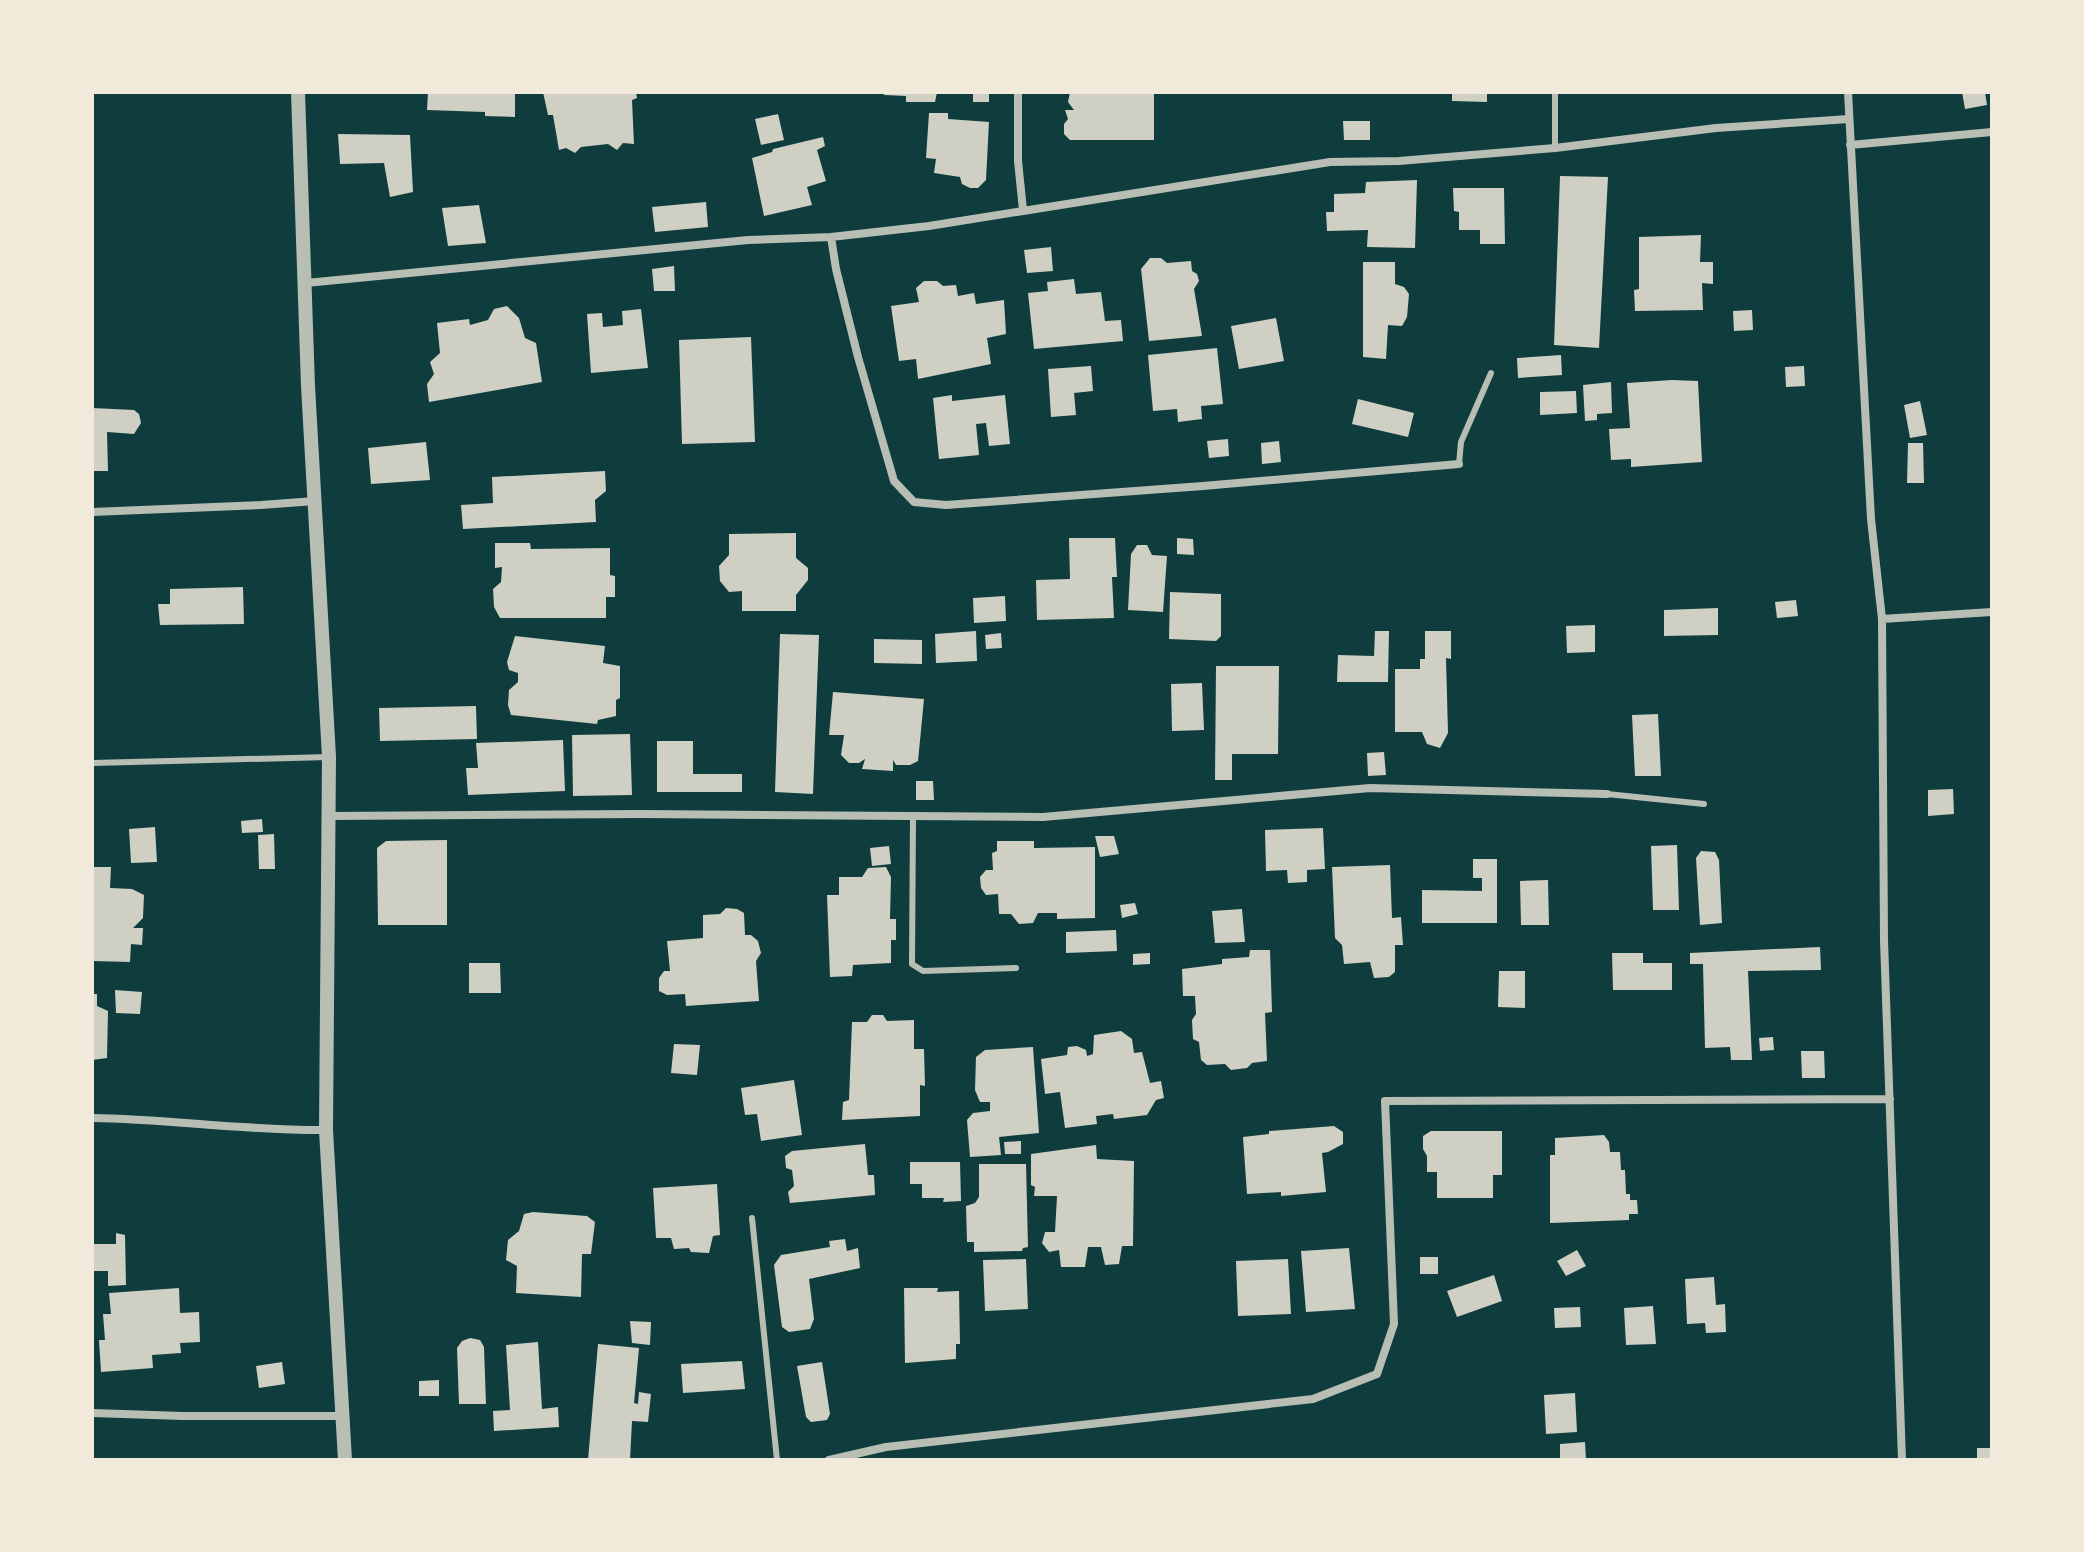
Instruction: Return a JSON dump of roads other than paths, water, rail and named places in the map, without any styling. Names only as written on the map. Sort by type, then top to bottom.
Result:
[{"type":"street","points":[[298,92],[308,386],[329,757],[326,1130],[345,1460]]},
{"type":"street","points":[[1018,92],[1018,161],[1023,210]]},
{"type":"street","points":[[1848,92],[1871,519],[1882,619],[1884,940],[1902,1460]]},
{"type":"street","points":[[306,283],[748,240],[831,237],[929,226],[1330,162],[1399,161],[1555,148],[1716,128],[1849,119]]},
{"type":"street","points":[[1850,145],[1992,132]]},
{"type":"street","points":[[831,237],[858,357],[894,481],[914,502],[961,504],[1459,464]]},
{"type":"street","points":[[92,512],[316,501]]},
{"type":"street","points":[[1882,619],[1992,612]]},
{"type":"street","points":[[330,816],[1043,817],[1370,788],[1607,794]]},
{"type":"street","points":[[829,1460],[886,1447],[1313,1399],[1377,1374],[1394,1324],[1385,1101],[1890,1099]]},
{"type":"street","points":[[92,1118],[285,1131],[326,1130]]},
{"type":"street","points":[[92,1413],[344,1416]]},
{"type":"lane","points":[[1555,92],[1555,148]]},
{"type":"lane","points":[[1459,464],[1461,442],[1491,373]]},
{"type":"lane","points":[[92,763],[329,757]]},
{"type":"lane","points":[[1607,794],[1704,804]]},
{"type":"lane","points":[[913,815],[912,964],[923,971],[1016,968]]},
{"type":"lane","points":[[752,1218],[777,1460]]}]
